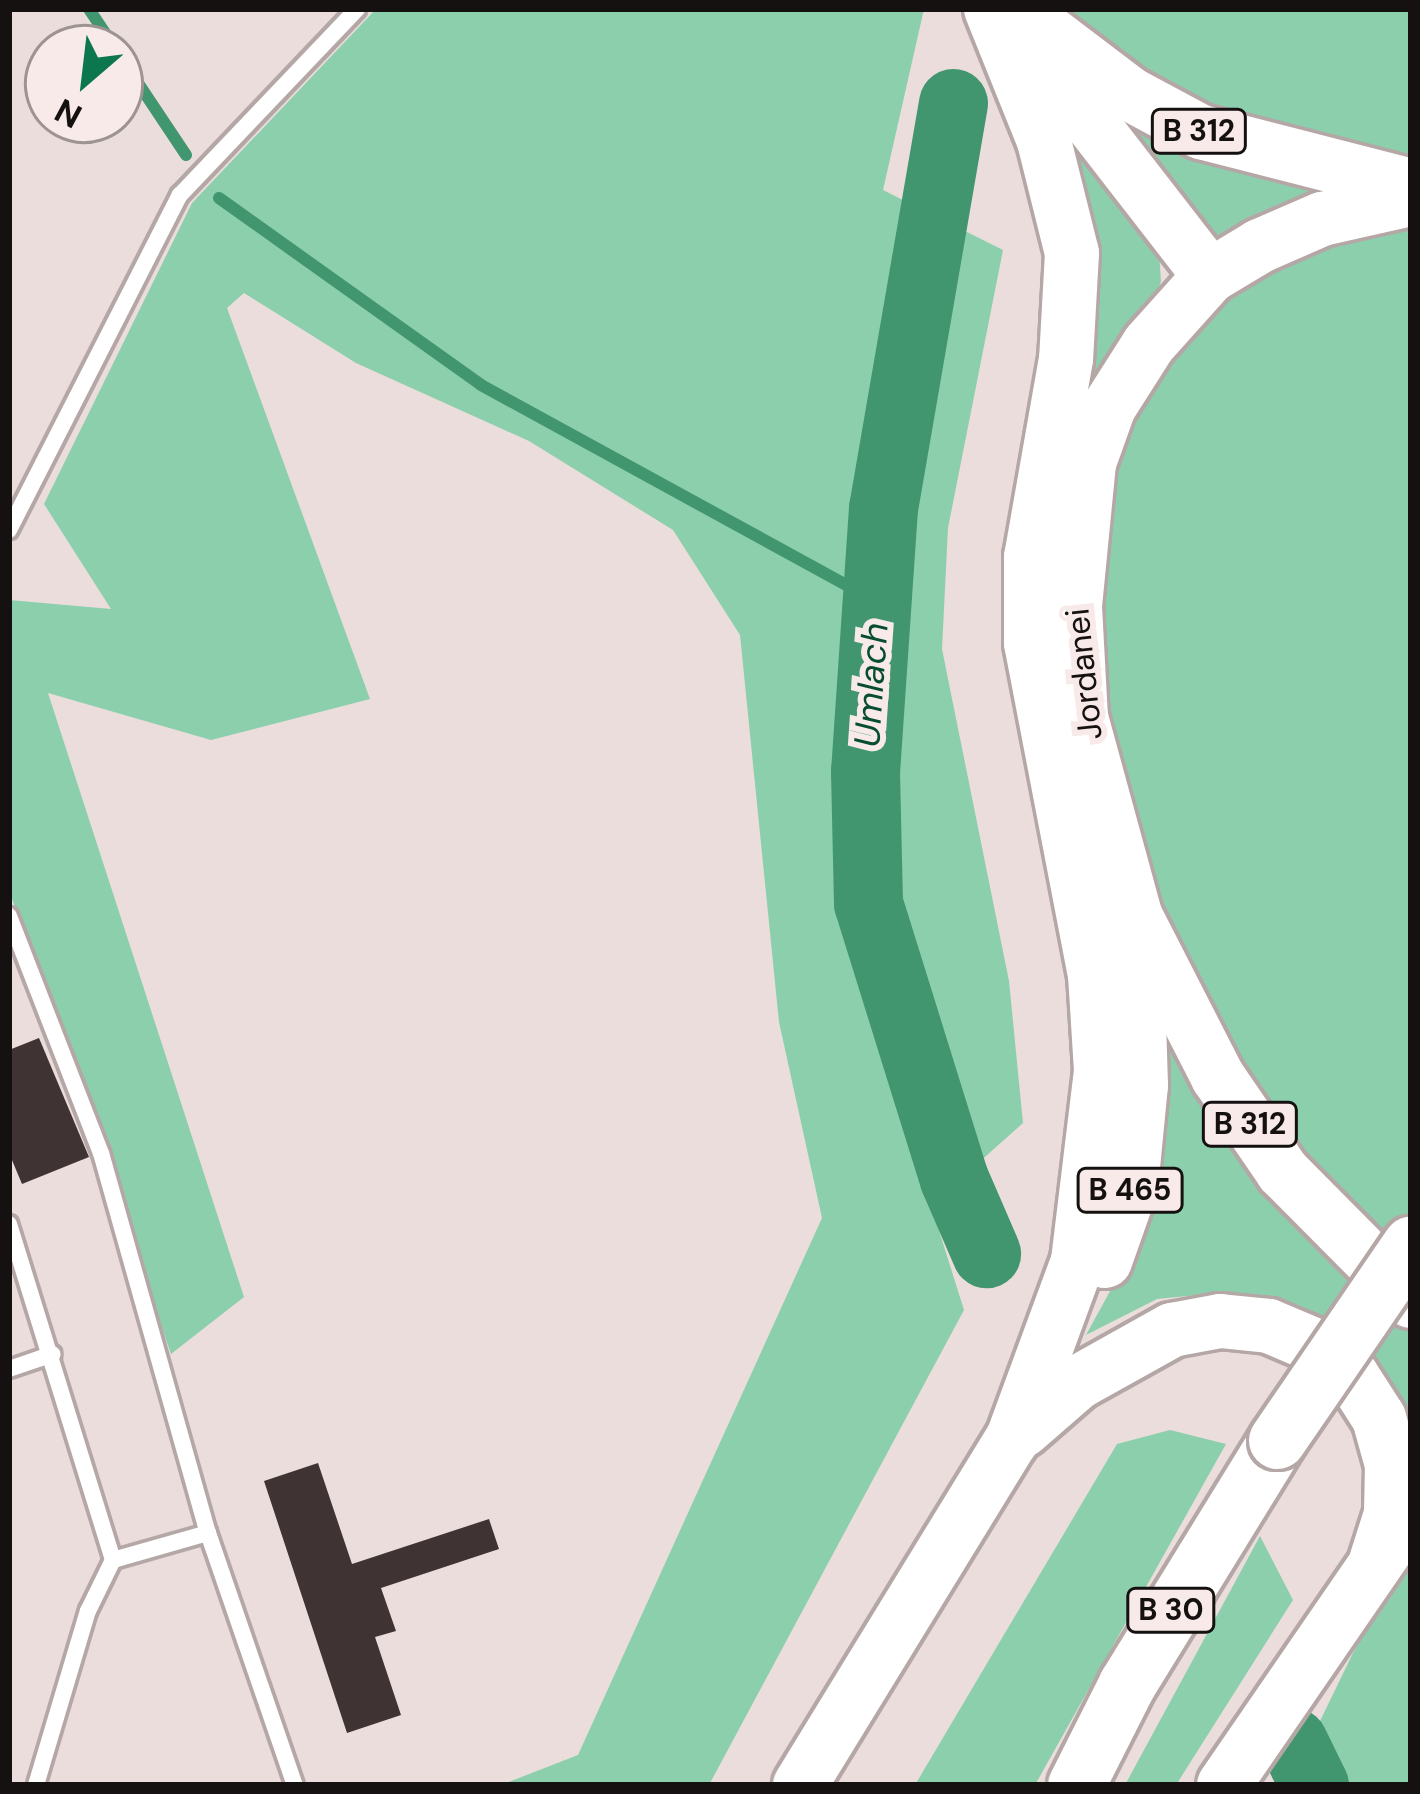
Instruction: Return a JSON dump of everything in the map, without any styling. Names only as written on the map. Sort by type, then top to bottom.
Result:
[{"type":"highway","name":"B 30","points":[[1076,1785],[1138,1665],[1277,1440],[1411,1244]]},
{"type":"main road","points":[[991,9],[1044,141],[1072,253],[1066,359],[1031,557],[1031,644],[1095,975],[1101,1071],[1078,1261],[1012,1440]]},
{"type":"main road","name":"B 312","points":[[1003,9],[1210,276]]},
{"type":"main road","name":"B 312","points":[[1018,9],[1130,94],[1201,132],[1411,186]]},
{"type":"main road","name":"Jordanei","points":[[1411,200],[1322,219],[1210,276],[1149,344],[1109,407],[1082,510],[1075,607],[1081,717],[1136,914],[1218,1077],[1283,1172],[1411,1301]]},
{"type":"main road","name":"B 465","points":[[800,1785],[1012,1440],[1101,1272],[1131,1187],[1142,1085],[1136,914]]},
{"type":"main road","points":[[1012,1440],[1077,1383],[1172,1330],[1220,1321],[1269,1326],[1327,1355],[1379,1418],[1392,1465],[1391,1514],[1376,1561]]},
{"type":"main road","points":[[1224,1785],[1411,1517]]},
{"type":"lane","points":[[9,530],[180,195],[357,9]]},
{"type":"lane","points":[[9,916],[101,1153],[208,1533],[295,1785]]},
{"type":"lane","points":[[9,1224],[53,1354],[112,1560],[88,1611],[35,1785]]},
{"type":"lane","points":[[9,1369],[53,1354]]},
{"type":"lane","points":[[112,1560],[208,1533]]},
{"type":"green space","points":[[376,9],[924,9],[883,190],[1003,250],[948,528],[942,649],[1009,981],[1023,1123],[931,1205],[964,1310],[709,1785],[501,1785],[578,1755],[822,1218],[779,1022],[740,635],[673,530],[529,441],[356,363],[244,293],[227,308],[370,699],[211,740],[48,693],[244,1297],[171,1354],[9,890],[9,600],[111,609],[44,504],[192,203]]},
{"type":"green space","points":[[1069,9],[1411,9],[1411,159],[1298,144],[1167,92]]},
{"type":"green space","points":[[1069,76],[1359,191],[1215,260]]},
{"type":"green space","points":[[1058,124],[1159,253],[1161,281],[1149,320],[1091,387],[1084,384]]},
{"type":"green space","points":[[1411,223],[1411,1282],[1276,1132],[1160,920],[1106,730],[1094,626],[1116,441],[1208,301],[1273,259]]},
{"type":"green space","points":[[1158,1037],[1174,1037],[1248,1166],[1300,1229],[1411,1334],[1411,1421],[1382,1373],[1290,1306],[1218,1293],[1157,1299],[1086,1335],[1120,1273]]},
{"type":"green space","points":[[1170,1430],[1226,1444],[1035,1785],[915,1785],[1117,1444]]},
{"type":"green space","points":[[1260,1536],[1293,1600],[1176,1785],[1125,1785]]},
{"type":"green space","points":[[1411,1556],[1411,1785],[1289,1785],[1353,1653]]},
{"type":"building","points":[[39,1038],[89,1157],[22,1184],[9,1153],[9,1050]]},
{"type":"building","points":[[318,1463],[352,1564],[489,1519],[499,1549],[381,1588],[396,1631],[375,1637],[401,1715],[347,1733],[264,1481]]},
{"type":"waterway","points":[[89,9],[99,24]]},
{"type":"waterway","points":[[144,92],[186,155]]},
{"type":"waterway","name":"Umlach","points":[[953,103],[883,508],[865,771],[868,903],[954,1179],[986,1253]]},
{"type":"waterway","points":[[219,198],[481,385],[881,604]]},
{"type":"waterway","name":"Umlach","points":[[1293,1742],[1314,1785]]}]
